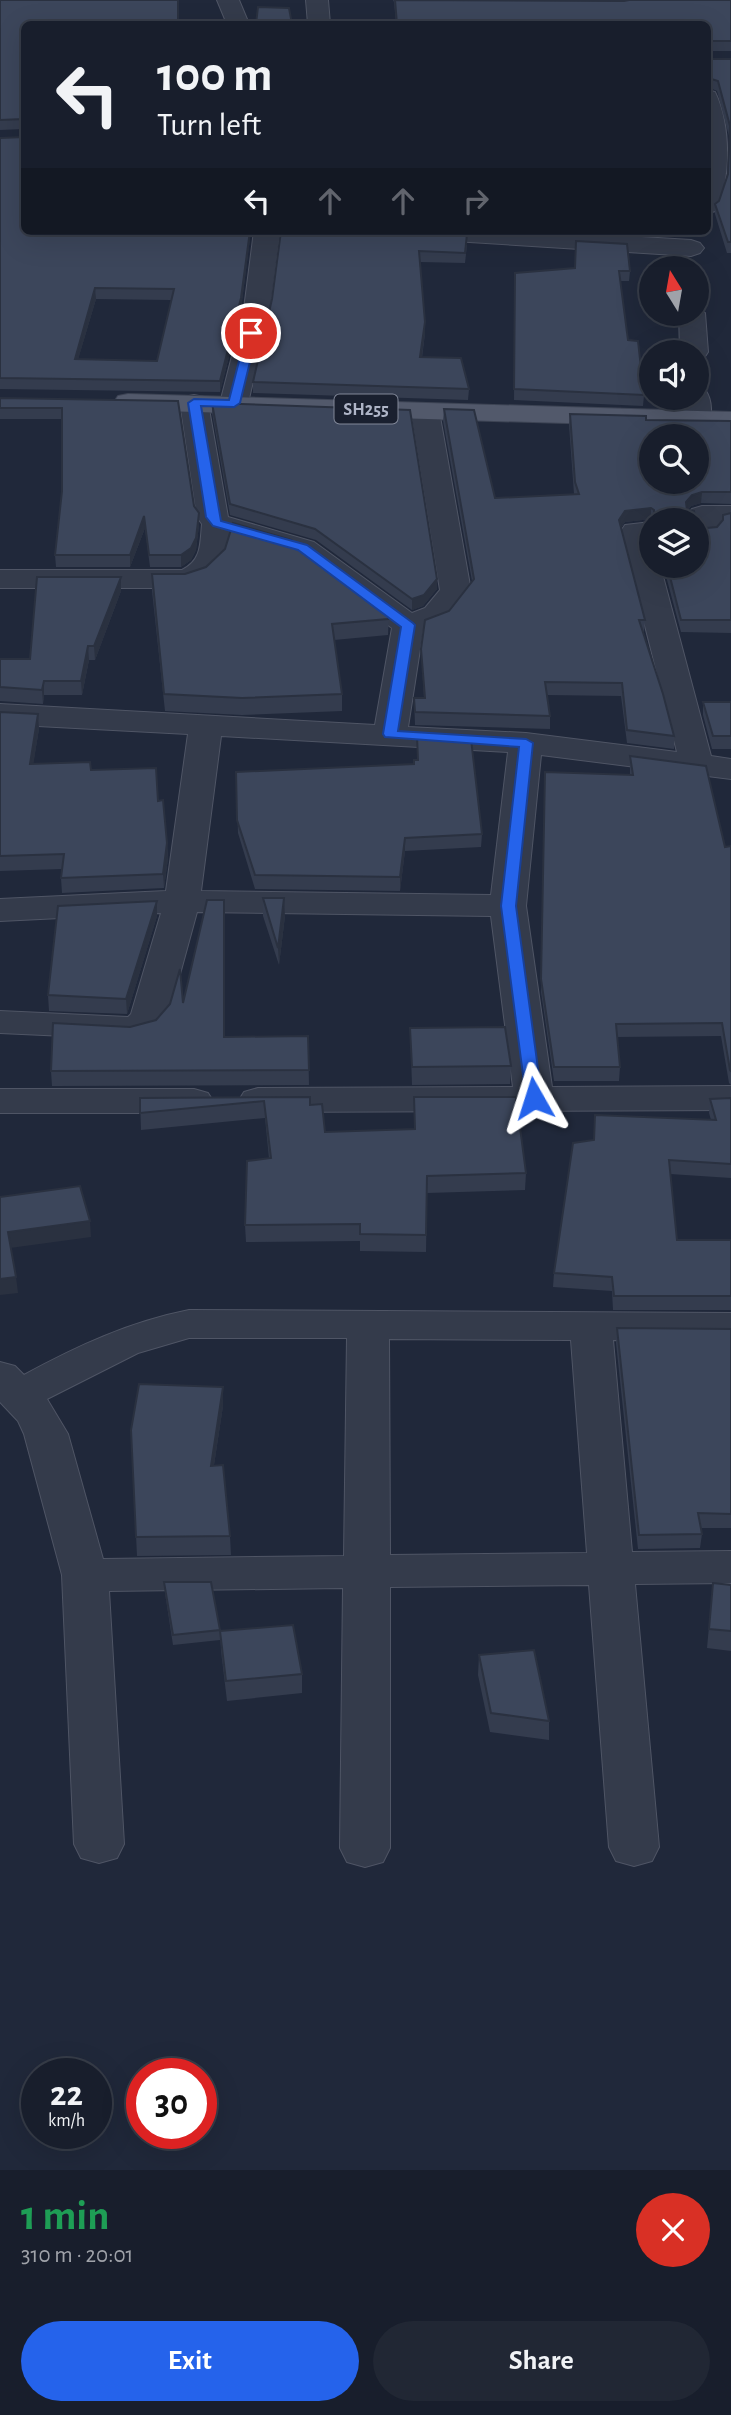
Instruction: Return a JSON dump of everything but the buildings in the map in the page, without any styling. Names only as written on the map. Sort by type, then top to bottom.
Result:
[{"type":"main road","name":"SH255","points":[[103,401],[425,411],[639,409]]},
{"type":"main road","name":"SH255","points":[[703,410],[731,420]]},
{"type":"street","points":[[228,0],[238,21]]},
{"type":"street","points":[[317,0],[319,21]]},
{"type":"street","points":[[476,0],[624,1]]},
{"type":"street","points":[[711,107],[724,140],[720,167],[711,194]]},
{"type":"street","points":[[234,403],[257,309],[266,235]]},
{"type":"street","points":[[481,235],[693,249]]},
{"type":"street","points":[[194,403],[212,517],[217,523],[303,548],[408,625]]},
{"type":"street","points":[[408,625],[436,615],[457,591],[425,411]]},
{"type":"street","points":[[709,515],[731,515]]},
{"type":"street","points":[[0,579],[186,579],[206,572],[214,560],[217,523]]},
{"type":"street","points":[[648,578],[697,765]]},
{"type":"street","points":[[390,734],[408,625]]},
{"type":"street","points":[[0,714],[526,743],[731,769]]},
{"type":"street","points":[[0,1021],[131,1028],[143,1024],[149,1018],[182,901],[206,724]]},
{"type":"street","points":[[526,743],[509,906],[534,1098]]},
{"type":"street","points":[[0,910],[182,901],[509,906]]},
{"type":"street","points":[[0,1101],[731,1098]]},
{"type":"street","points":[[99,1844],[85,1575],[46,1434],[36,1415],[10,1386],[161,1328],[189,1324],[731,1327]]},
{"type":"street","points":[[365,1848],[368,1325]]},
{"type":"street","points":[[591,1327],[634,1847]]},
{"type":"street","points":[[85,1575],[731,1567]]},
{"type":"route","points":[[251,333],[234,403],[194,403],[212,517],[217,523],[228,528],[275,538],[303,548],[408,625],[390,734],[526,743],[509,906],[534,1098]]}]
